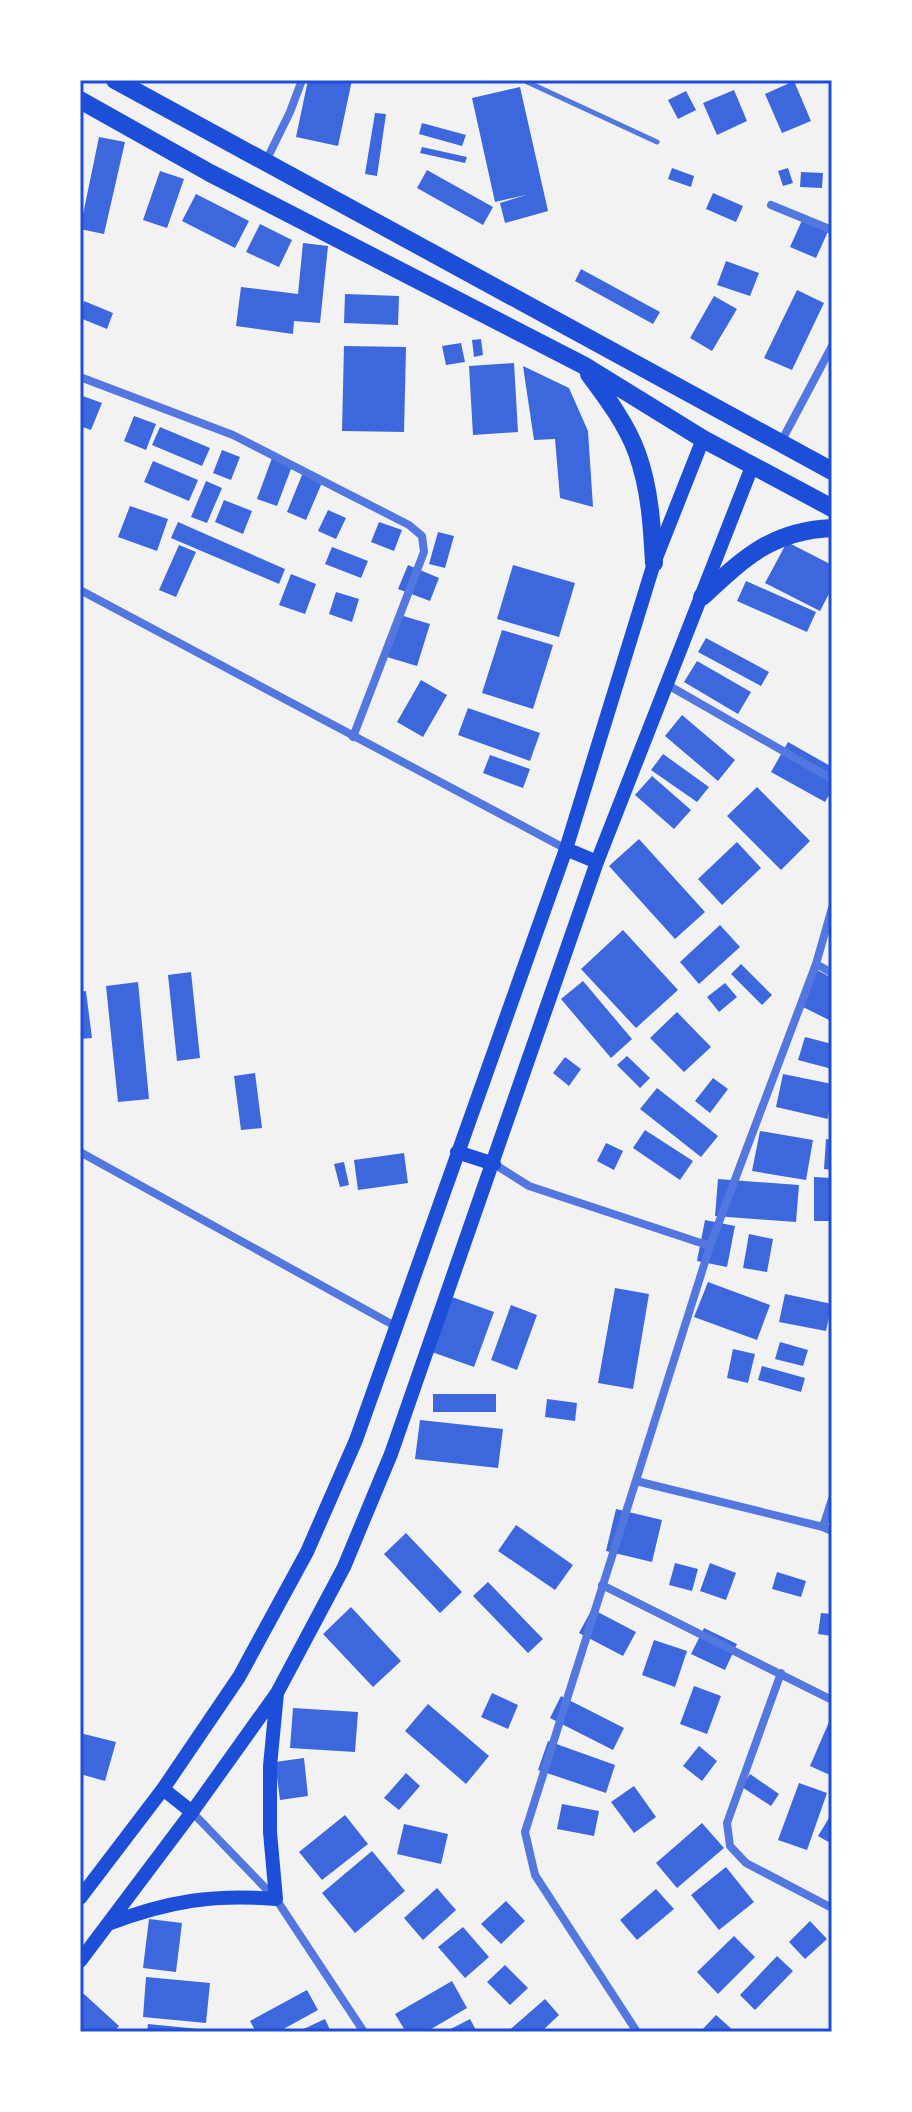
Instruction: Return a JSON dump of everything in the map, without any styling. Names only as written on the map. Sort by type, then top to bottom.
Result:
[{"type":"highway","points":[[115,80],[832,471]]},
{"type":"highway","points":[[80,100],[210,173],[583,365],[703,439],[832,508]]},
{"type":"highway","points":[[210,173],[227,142]]},
{"type":"highway","points":[[583,365],[609,401],[637,452],[652,512],[654,563]]},
{"type":"highway","points":[[702,597],[746,556],[789,534],[832,528]]},
{"type":"main road","points":[[80,1898],[163,1789],[239,1677],[307,1552],[356,1440],[566,849],[654,563],[703,439]]},
{"type":"main road","points":[[80,1961],[277,1693],[344,1567],[385,1469],[597,862],[753,464]]},
{"type":"main road","points":[[566,849],[597,862]]},
{"type":"main road","points":[[457,1152],[494,1164]]},
{"type":"main road","points":[[108,1924],[148,1908],[190,1899],[233,1895],[276,1899],[270,1832],[270,1766],[277,1693]]},
{"type":"main road","points":[[163,1789],[192,1812]]},
{"type":"street","points":[[266,161],[302,80]]},
{"type":"street","points":[[771,205],[832,230]]},
{"type":"street","points":[[780,443],[832,346]]},
{"type":"street","points":[[80,377],[233,435],[409,525],[422,536],[424,552],[353,737]]},
{"type":"street","points":[[80,590],[566,849]]},
{"type":"street","points":[[666,684],[832,779]]},
{"type":"street","points":[[637,2032],[535,1875],[525,1832],[710,1246],[816,964],[832,908]]},
{"type":"street","points":[[816,964],[832,973]]},
{"type":"street","points":[[80,1152],[395,1326]]},
{"type":"street","points":[[494,1164],[529,1186],[710,1246]]},
{"type":"street","points":[[636,1481],[828,1529],[832,1499]]},
{"type":"street","points":[[602,1585],[832,1700]]},
{"type":"street","points":[[781,1673],[727,1823],[730,1846],[746,1863],[832,1908]]},
{"type":"street","points":[[192,1812],[276,1899],[364,2032]]},
{"type":"lane","points":[[523,80],[657,142]]},
{"type":"building","points":[[308,80],[352,80],[338,146],[296,137]]},
{"type":"building","points":[[794,81],[811,121],[782,133],[765,94]]},
{"type":"building","points":[[520,87],[548,211],[505,223],[500,203],[526,195],[495,202],[472,98]]},
{"type":"building","points":[[734,90],[747,121],[717,135],[703,103]]},
{"type":"building","points":[[686,91],[696,110],[678,119],[668,100]]},
{"type":"building","points":[[375,113],[386,114],[377,176],[365,174]]},
{"type":"building","points":[[422,123],[466,135],[462,146],[419,134]]},
{"type":"building","points":[[99,137],[125,142],[104,234],[80,229]]},
{"type":"building","points":[[422,147],[467,157],[465,163],[420,153]]},
{"type":"building","points":[[672,168],[694,176],[691,187],[668,179]]},
{"type":"building","points":[[788,168],[793,183],[783,186],[778,171]]},
{"type":"building","points":[[427,170],[493,207],[483,225],[417,188]]},
{"type":"building","points":[[160,171],[184,179],[167,228],[143,220]]},
{"type":"building","points":[[801,172],[823,173],[822,188],[800,187]]},
{"type":"building","points":[[713,193],[743,206],[736,222],[706,209]]},
{"type":"building","points":[[196,194],[249,221],[235,248],[182,221]]},
{"type":"building","points":[[804,216],[830,227],[816,258],[790,247]]},
{"type":"building","points":[[260,224],[292,240],[279,267],[246,252]]},
{"type":"building","points":[[303,243],[328,246],[320,323],[294,321],[293,334],[236,326],[241,287],[298,294]]},
{"type":"building","points":[[726,261],[759,273],[750,296],[717,285]]},
{"type":"building","points":[[581,269],[660,312],[653,324],[575,281]]},
{"type":"building","points":[[797,290],[824,303],[792,370],[764,358]]},
{"type":"building","points":[[345,294],[399,296],[398,325],[344,323]]},
{"type":"building","points":[[714,296],[737,309],[712,351],[690,338]]},
{"type":"building","points":[[84,301],[113,313],[107,329],[80,318]]},
{"type":"building","points":[[481,339],[483,355],[474,357],[472,340]]},
{"type":"building","points":[[461,343],[465,362],[446,365],[442,346]]},
{"type":"building","points":[[344,346],[406,347],[404,432],[342,431]]},
{"type":"building","points":[[514,363],[518,432],[473,435],[469,366]]},
{"type":"building","points":[[523,366],[569,388],[588,431],[593,507],[560,498],[555,439],[534,440]]},
{"type":"building","points":[[80,395],[102,403],[91,430],[80,426]]},
{"type":"building","points":[[134,416],[156,424],[146,450],[124,441]]},
{"type":"building","points":[[160,427],[210,448],[202,466],[152,445]]},
{"type":"building","points":[[222,450],[240,457],[231,480],[213,473]]},
{"type":"building","points":[[272,458],[292,466],[277,506],[257,499]]},
{"type":"building","points":[[153,461],[198,480],[189,501],[144,482]]},
{"type":"building","points":[[304,470],[324,478],[306,520],[287,512]]},
{"type":"building","points":[[206,481],[222,488],[207,523],[191,517]]},
{"type":"building","points":[[224,500],[252,511],[243,534],[215,522]]},
{"type":"building","points":[[130,506],[168,519],[157,551],[118,537]]},
{"type":"building","points":[[328,510],[346,518],[336,539],[318,531]]},
{"type":"building","points":[[178,522],[285,569],[279,584],[171,538]]},
{"type":"building","points":[[379,522],[402,530],[394,551],[371,542]]},
{"type":"building","points":[[438,532],[454,536],[445,568],[429,564]]},
{"type":"building","points":[[787,542],[832,565],[832,588],[820,611],[765,583]]},
{"type":"building","points":[[179,545],[196,552],[176,597],[159,590]]},
{"type":"building","points":[[332,547],[368,561],[361,578],[325,564]]},
{"type":"building","points":[[408,565],[439,578],[430,601],[398,589]]},
{"type":"building","points":[[513,565],[575,583],[559,637],[497,619]]},
{"type":"building","points":[[291,574],[316,584],[305,614],[279,605]]},
{"type":"building","points":[[746,581],[816,612],[807,632],[737,601]]},
{"type":"building","points":[[336,592],[359,599],[352,622],[329,614]]},
{"type":"building","points":[[400,615],[430,624],[417,666],[387,657]]},
{"type":"building","points":[[502,630],[553,645],[533,709],[482,693]]},
{"type":"building","points":[[706,638],[769,672],[761,686],[698,652]]},
{"type":"building","points":[[697,661],[751,692],[738,714],[684,682]]},
{"type":"building","points":[[421,680],[447,695],[423,737],[397,722]]},
{"type":"building","points":[[468,708],[540,733],[530,761],[458,735]]},
{"type":"building","points":[[682,715],[735,760],[718,781],[665,736]]},
{"type":"building","points":[[788,742],[832,767],[832,790],[825,802],[771,772]]},
{"type":"building","points":[[663,754],[709,787],[697,802],[651,770]]},
{"type":"building","points":[[490,755],[530,769],[523,788],[483,773]]},
{"type":"building","points":[[652,776],[691,810],[674,829],[635,795]]},
{"type":"building","points":[[757,787],[810,841],[781,870],[727,816]]},
{"type":"building","points":[[639,839],[705,912],[675,939],[609,866]]},
{"type":"building","points":[[737,842],[761,868],[722,905],[698,879]]},
{"type":"building","points":[[720,925],[740,947],[699,984],[680,962]]},
{"type":"building","points":[[623,930],[678,990],[636,1028],[581,969]]},
{"type":"building","points":[[741,964],[772,995],[762,1005],[731,974]]},
{"type":"building","points":[[817,970],[832,978],[831,1021],[799,1005]]},
{"type":"building","points":[[191,972],[200,1058],[177,1061],[168,975]]},
{"type":"building","points":[[583,981],[632,1039],[611,1058],[561,999]]},
{"type":"building","points":[[138,982],[149,1099],[118,1102],[106,986]]},
{"type":"building","points":[[725,983],[737,997],[719,1012],[707,997]]},
{"type":"building","points":[[86,991],[92,1038],[80,1039],[80,992]]},
{"type":"building","points":[[677,1012],[711,1047],[684,1072],[650,1038]]},
{"type":"building","points":[[805,1037],[832,1044],[832,1069],[798,1060]]},
{"type":"building","points":[[627,1056],[650,1078],[640,1088],[617,1065]]},
{"type":"building","points":[[565,1057],[581,1069],[569,1086],[553,1073]]},
{"type":"building","points":[[255,1073],[262,1128],[241,1130],[234,1076]]},
{"type":"building","points":[[783,1074],[832,1084],[828,1119],[776,1107]]},
{"type":"building","points":[[713,1078],[728,1089],[710,1113],[695,1101]]},
{"type":"building","points":[[657,1088],[718,1136],[701,1157],[640,1109]]},
{"type":"building","points":[[645,1130],[693,1161],[680,1180],[633,1148]]},
{"type":"building","points":[[760,1131],[813,1140],[806,1180],[752,1171]]},
{"type":"building","points":[[826,1139],[832,1140],[832,1170],[824,1169]]},
{"type":"building","points":[[606,1143],[623,1151],[614,1170],[597,1161]]},
{"type":"building","points":[[404,1153],[408,1183],[358,1190],[354,1160]]},
{"type":"building","points":[[344,1162],[349,1185],[340,1187],[334,1164]]},
{"type":"building","points":[[814,1177],[832,1178],[832,1221],[814,1221]]},
{"type":"building","points":[[718,1179],[799,1185],[796,1222],[715,1216]]},
{"type":"building","points":[[705,1220],[735,1226],[727,1267],[697,1261]]},
{"type":"building","points":[[749,1234],[773,1239],[767,1272],[743,1268]]},
{"type":"building","points":[[708,1282],[770,1305],[757,1340],[694,1317]]},
{"type":"building","points":[[615,1288],[649,1294],[633,1389],[598,1383]]},
{"type":"building","points":[[785,1294],[832,1304],[826,1331],[779,1322]]},
{"type":"building","points":[[452,1297],[494,1312],[474,1367],[432,1352]]},
{"type":"building","points":[[511,1305],[537,1315],[517,1370],[491,1360]]},
{"type":"building","points":[[780,1342],[808,1350],[803,1366],[775,1359]]},
{"type":"building","points":[[733,1349],[755,1354],[748,1383],[727,1378]]},
{"type":"building","points":[[762,1366],[805,1378],[801,1392],[758,1380]]},
{"type":"building","points":[[433,1394],[496,1394],[496,1412],[433,1412]]},
{"type":"building","points":[[547,1399],[577,1403],[575,1421],[545,1417]]},
{"type":"building","points":[[420,1420],[503,1429],[498,1468],[415,1459]]},
{"type":"building","points":[[616,1509],[662,1520],[652,1562],[606,1551]]},
{"type":"building","points":[[516,1525],[573,1565],[555,1590],[498,1551]]},
{"type":"building","points":[[406,1533],[462,1592],[440,1613],[384,1554]]},
{"type":"building","points":[[675,1563],[698,1569],[692,1591],[669,1585]]},
{"type":"building","points":[[710,1563],[736,1573],[726,1600],[700,1591]]},
{"type":"building","points":[[777,1572],[806,1581],[801,1597],[772,1589]]},
{"type":"building","points":[[488,1582],[543,1639],[528,1653],[473,1596]]},
{"type":"building","points":[[351,1607],[401,1661],[373,1687],[323,1634]]},
{"type":"building","points":[[592,1609],[636,1632],[623,1656],[579,1633]]},
{"type":"building","points":[[821,1613],[832,1614],[832,1636],[818,1634]]},
{"type":"building","points":[[704,1628],[737,1644],[725,1670],[691,1654]]},
{"type":"building","points":[[654,1640],[687,1651],[675,1687],[642,1675]]},
{"type":"building","points":[[694,1686],[721,1696],[707,1734],[680,1724]]},
{"type":"building","points":[[492,1693],[518,1705],[508,1729],[481,1717]]},
{"type":"building","points":[[561,1696],[624,1728],[613,1750],[550,1718]]},
{"type":"building","points":[[428,1704],[489,1756],[466,1784],[405,1731]]},
{"type":"building","points":[[293,1708],[358,1712],[355,1752],[290,1748]]},
{"type":"building","points":[[832,1715],[832,1776],[810,1766]]},
{"type":"building","points":[[80,1733],[116,1742],[105,1781],[80,1774]]},
{"type":"building","points":[[548,1741],[615,1765],[606,1793],[538,1770]]},
{"type":"building","points":[[699,1746],[717,1761],[702,1781],[683,1766]]},
{"type":"building","points":[[304,1758],[308,1796],[280,1800],[275,1762]]},
{"type":"building","points":[[406,1773],[420,1786],[399,1810],[384,1798]]},
{"type":"building","points":[[750,1774],[779,1794],[771,1806],[742,1787]]},
{"type":"building","points":[[799,1783],[827,1793],[807,1850],[778,1840]]},
{"type":"building","points":[[634,1786],[656,1817],[634,1833],[611,1802]]},
{"type":"building","points":[[562,1804],[599,1811],[594,1836],[557,1829]]},
{"type":"building","points":[[832,1813],[832,1844],[818,1836]]},
{"type":"building","points":[[345,1815],[368,1844],[322,1880],[299,1852]]},
{"type":"building","points":[[702,1823],[724,1848],[677,1888],[656,1863]]},
{"type":"building","points":[[404,1824],[448,1834],[441,1864],[397,1854]]},
{"type":"building","points":[[372,1851],[405,1891],[355,1933],[322,1893]]},
{"type":"building","points":[[726,1867],[754,1902],[719,1930],[691,1895]]},
{"type":"building","points":[[437,1888],[456,1910],[423,1940],[404,1918]]},
{"type":"building","points":[[656,1889],[674,1909],[637,1940],[620,1920]]},
{"type":"building","points":[[506,1901],[525,1921],[501,1944],[481,1924]]},
{"type":"building","points":[[149,1919],[182,1923],[176,1972],[143,1968]]},
{"type":"building","points":[[810,1921],[827,1939],[805,1959],[789,1942]]},
{"type":"building","points":[[463,1927],[489,1957],[465,1978],[438,1947]]},
{"type":"building","points":[[734,1936],[755,1957],[718,1994],[697,1972]]},
{"type":"building","points":[[777,1956],[793,1971],[755,2010],[740,1995]]},
{"type":"building","points":[[505,1965],[528,1988],[510,2005],[487,1982]]},
{"type":"building","points":[[146,1977],[210,1983],[206,2023],[143,2017]]},
{"type":"building","points":[[452,1981],[467,2008],[426,2032],[406,2032],[395,2014]]},
{"type":"building","points":[[307,1990],[318,2010],[278,2032],[256,2032],[250,2021]]},
{"type":"building","points":[[84,1994],[119,2026],[114,2032],[80,2032],[80,1998]]},
{"type":"building","points":[[545,1999],[559,2015],[541,2032],[507,2032]]},
{"type":"building","points":[[716,2015],[735,2032],[700,2032]]},
{"type":"building","points":[[325,2019],[331,2032],[297,2032]]},
{"type":"building","points":[[470,2019],[477,2032],[445,2032]]},
{"type":"building","points":[[148,2024],[199,2029],[199,2032],[147,2032]]}]
